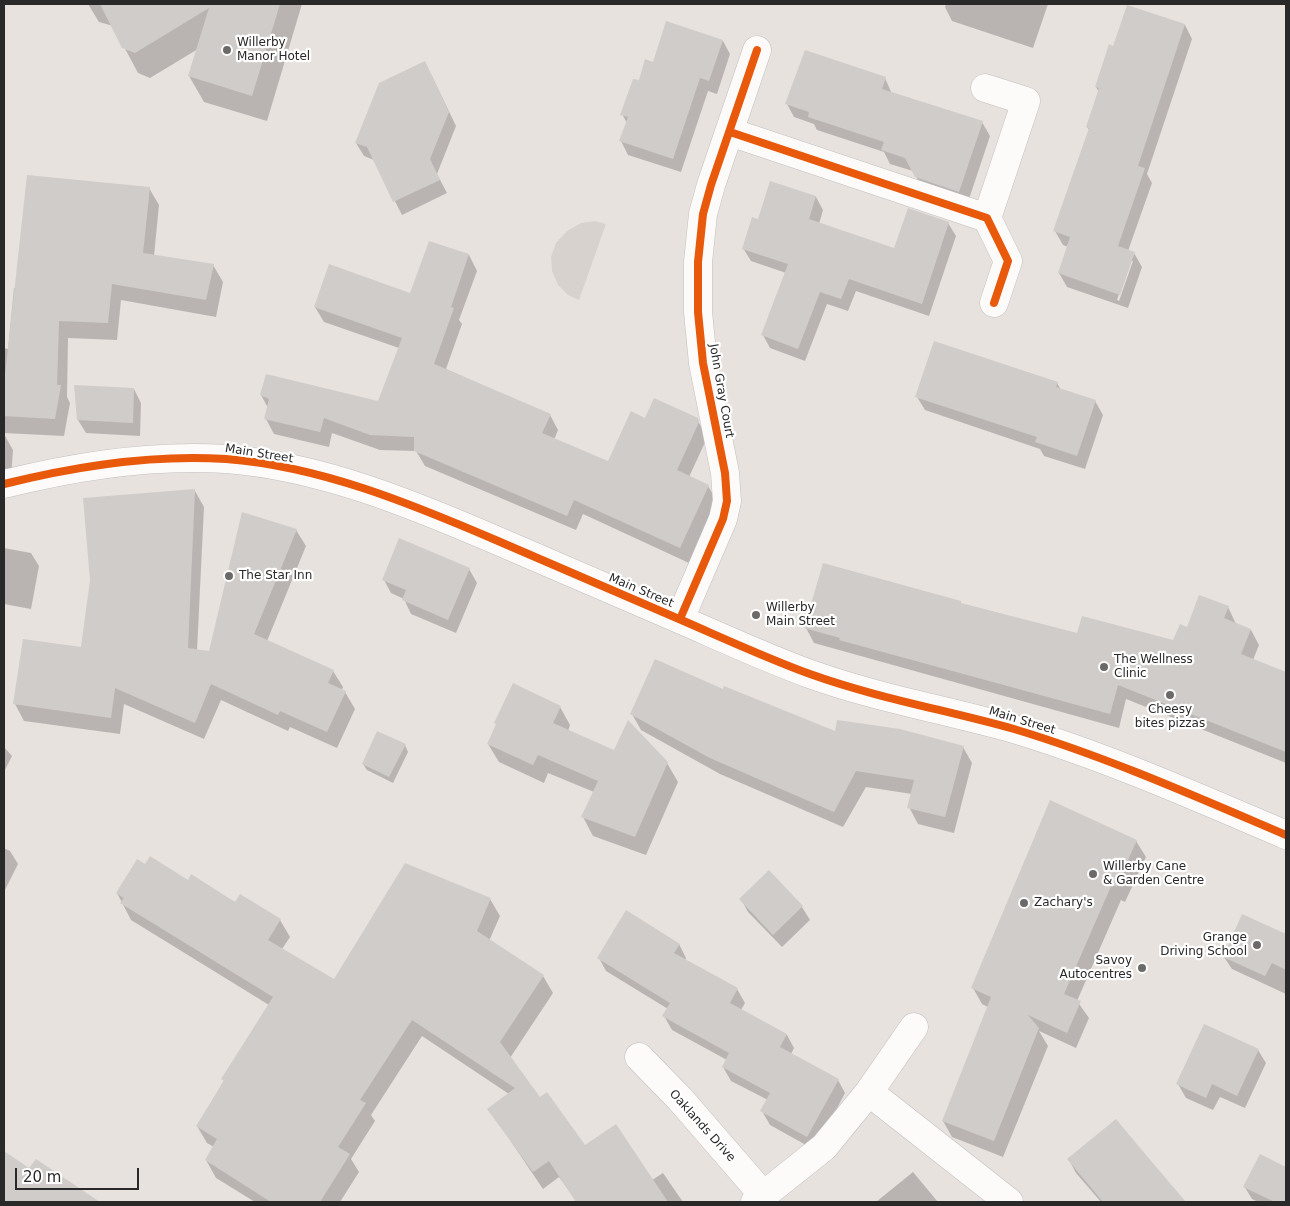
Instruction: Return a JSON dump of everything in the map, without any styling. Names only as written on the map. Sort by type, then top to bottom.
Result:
[{"type":"street","name":"John Gray Court","points":[[680,619],[723,519],[727,501],[726,473],[703,363],[698,312],[698,262],[703,214],[757,50]]},
{"type":"street","points":[[985,88],[1026,101],[986,218]]},
{"type":"street","points":[[730,132],[986,218],[1008,261],[994,303]]},
{"type":"street","name":"Main Street","points":[[4,484],[78,467],[159,458],[227,459],[282,467],[328,478],[400,501],[811,675],[882,697],[988,722],[1062,745],[1208,802],[1286,835]]},
{"type":"street","name":"Oaklands Drive","points":[[639,1057],[680,1099],[760,1199],[824,1147],[869,1092],[914,1027]]},
{"type":"street","points":[[869,1092],[1009,1202]]},
{"type":"shaded area","points":[[595,221],[606,224],[579,300],[568,295],[558,285],[552,271],[551,257],[556,243],[567,231],[581,223]]},
{"type":"building","name":"Willerby Manor Hotel","points":[[100,4],[280,4],[252,96],[188,76],[209,8],[135,53],[122,48]]},
{"type":"building","points":[[1127,5],[1185,24],[1138,166],[1145,168],[1118,246],[1135,252],[1120,295],[1058,273],[1070,237],[1053,231],[1089,128],[1086,127],[1099,88],[1095,87],[1109,44],[1113,46]]},
{"type":"building","points":[[666,21],[723,40],[709,81],[700,78],[673,159],[619,141],[628,117],[620,115],[633,79],[639,80],[645,59],[653,62]]},
{"type":"building","points":[[805,50],[886,77],[882,89],[983,121],[959,192],[915,177],[905,158],[881,150],[884,142],[808,117],[809,112],[785,104]]},
{"type":"building","points":[[425,61],[449,112],[430,159],[440,180],[393,202],[367,147],[355,143],[379,83]]},
{"type":"building","points":[[27,175],[150,187],[143,253],[214,264],[206,300],[112,284],[108,323],[59,321],[57,385],[61,385],[55,419],[4,416],[4,384]]},
{"type":"building","points":[[770,181],[816,196],[809,219],[894,248],[908,208],[949,222],[922,304],[849,279],[841,299],[820,292],[798,349],[761,335],[788,264],[742,249],[752,217],[758,219]]},
{"type":"building","points":[[429,241],[469,254],[451,307],[454,308],[434,364],[551,414],[542,433],[608,461],[631,411],[645,418],[654,398],[698,418],[699,422],[677,470],[709,485],[680,548],[574,500],[567,516],[414,451],[414,437],[370,435],[324,418],[320,432],[264,419],[269,399],[260,395],[266,374],[378,401],[402,338],[314,307],[329,264],[410,293]]},
{"type":"building","points":[[934,341],[1058,382],[1056,387],[1096,400],[1077,456],[1035,442],[1037,437],[915,397]]},
{"type":"building","points":[[74,385],[134,388],[133,423],[77,420]]},
{"type":"building","points":[[195,489],[188,648],[209,651],[242,512],[297,529],[254,634],[334,670],[328,683],[346,691],[327,732],[280,711],[278,715],[211,684],[195,723],[115,688],[111,718],[13,704],[23,639],[81,647],[90,580],[83,498]]},
{"type":"building","points":[[399,538],[470,568],[448,620],[402,600],[406,590],[382,580]]},
{"type":"building","points":[[823,563],[961,601],[961,603],[1077,633],[1082,616],[1173,640],[1180,624],[1187,627],[1199,595],[1229,606],[1224,618],[1251,629],[1241,654],[1286,672],[1286,752],[1118,685],[1110,714],[839,640],[840,638],[804,628]]},
{"type":"building","points":[[655,659],[723,689],[724,686],[835,731],[837,720],[900,729],[964,746],[945,817],[907,808],[914,780],[856,771],[834,812],[710,758],[630,714]]},
{"type":"building","points":[[513,683],[561,706],[553,723],[614,750],[628,720],[668,762],[635,837],[581,817],[598,781],[538,755],[533,765],[487,744],[496,724],[494,723]]},
{"type":"building","points":[[377,731],[406,744],[389,777],[362,764]]},
{"type":"building","points":[[1050,800],[1137,840],[1116,887],[1112,884],[1064,994],[1081,1001],[1067,1033],[1028,1015],[1039,1028],[994,1141],[942,1121],[991,997],[971,988]]},
{"type":"building","points":[[150,856],[188,880],[191,874],[235,902],[240,894],[281,919],[268,940],[334,979],[405,863],[491,898],[477,931],[544,975],[500,1042],[540,1097],[547,1092],[585,1145],[616,1124],[668,1202],[576,1202],[549,1161],[533,1172],[487,1109],[515,1088],[412,1020],[360,1100],[366,1103],[338,1147],[350,1154],[320,1202],[271,1202],[205,1160],[217,1139],[196,1126],[224,1081],[221,1079],[273,997],[120,903],[124,898],[116,893],[137,859],[145,864]]},
{"type":"building","points":[[769,870],[803,906],[773,935],[739,899]]},
{"type":"building","points":[[626,910],[680,944],[674,953],[738,988],[730,1003],[787,1034],[780,1047],[839,1079],[807,1137],[760,1111],[770,1093],[722,1067],[729,1053],[662,1016],[670,1003],[597,958]]},
{"type":"building","name":"Grange Driving School","points":[[1242,914],[1286,934],[1286,970],[1272,963],[1265,976],[1223,957]]},
{"type":"building","points":[[1204,1024],[1259,1049],[1237,1096],[1212,1084],[1206,1098],[1176,1084]]},
{"type":"building","points":[[1116,1119],[1186,1202],[1103,1202],[1067,1159]]},
{"type":"building","points":[[4,1151],[29,1168],[36,1159],[100,1202],[4,1202]]},
{"type":"building","points":[[1260,1154],[1286,1167],[1286,1202],[1275,1202],[1243,1187]]},
{"type":"cycle path","points":[[680,619],[723,519],[727,501],[725,473],[703,363],[698,312],[698,262],[703,214],[757,50]]},
{"type":"cycle path","points":[[730,132],[987,218],[1008,261],[994,303]]},
{"type":"cycle path","points":[[4,484],[86,467],[170,458],[226,459],[261,463],[331,478],[399,501],[498,541],[761,655],[810,674],[861,690],[988,722],[1049,740],[1152,778],[1286,835]]},
{"type":"place","name":"Willerby Manor Hotel","points":[[227,50]]},
{"type":"place","name":"The Star Inn","points":[[229,576]]},
{"type":"place","name":"Willerby Main Street","points":[[756,615]]},
{"type":"place","name":"The Wellness Clinic","points":[[1104,667]]},
{"type":"place","name":"Cheesy bites pizzas","points":[[1170,695]]},
{"type":"place","name":"Willerby Cane & Garden Centre","points":[[1093,874]]},
{"type":"place","name":"Zachary's","points":[[1024,903]]},
{"type":"place","name":"Grange Driving School","points":[[1257,945]]},
{"type":"place","name":"Savoy Autocentres","points":[[1142,968]]}]
